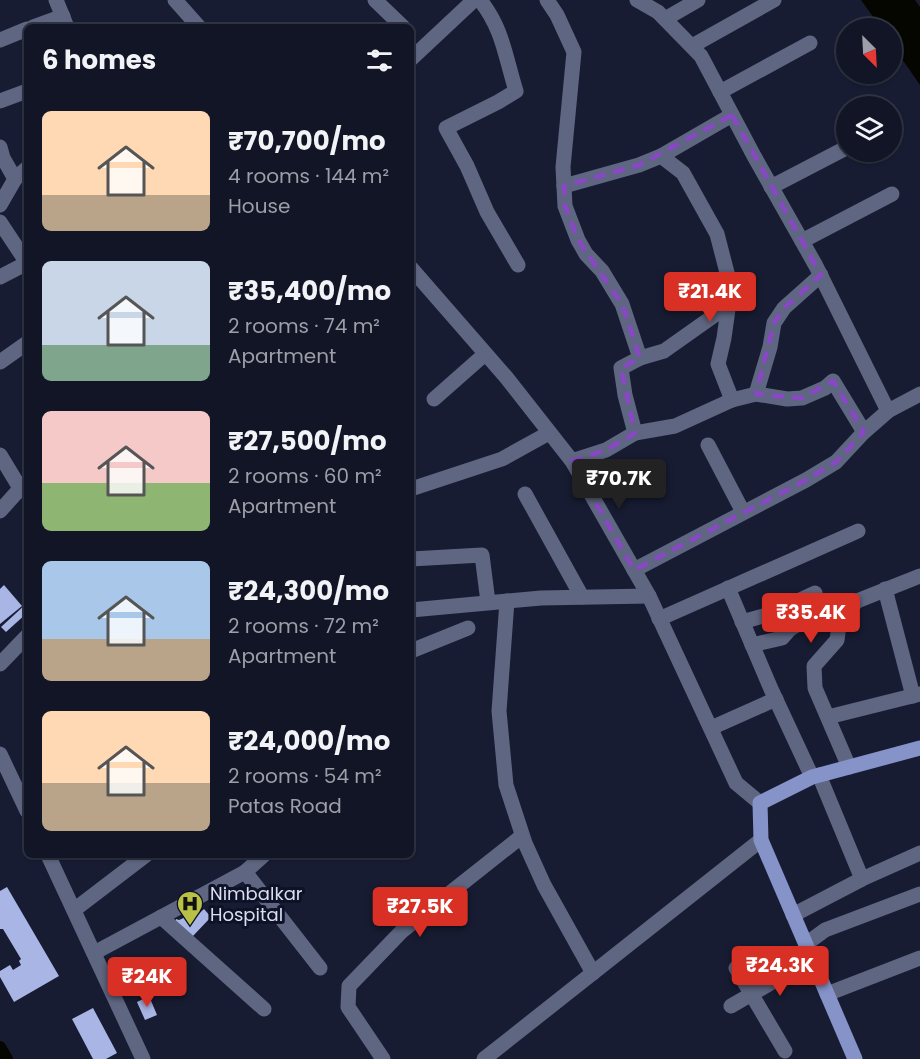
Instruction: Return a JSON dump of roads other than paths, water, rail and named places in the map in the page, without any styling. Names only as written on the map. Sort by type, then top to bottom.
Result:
[{"type":"main road","points":[[855,1059],[761,840],[760,803],[815,776],[920,748]]},
{"type":"street","points":[[49,24],[65,21],[57,0]]},
{"type":"street","points":[[375,0],[400,24]]},
{"type":"street","points":[[414,49],[474,0]]},
{"type":"street","points":[[480,0],[490,13],[500,33],[516,91],[446,128],[467,166],[487,212],[518,265]]},
{"type":"street","points":[[548,0],[574,52],[563,167],[565,206],[586,254],[602,271],[622,303],[640,358]]},
{"type":"street","points":[[637,0],[658,12],[701,56],[821,275],[888,411]]},
{"type":"street","points":[[665,19],[698,0]]},
{"type":"street","points":[[692,46],[774,0]]},
{"type":"street","points":[[177,1],[189,24]]},
{"type":"street","points":[[0,40],[24,30]]},
{"type":"street","points":[[720,92],[810,43]]},
{"type":"street","points":[[0,102],[24,92]]},
{"type":"street","points":[[564,186],[639,165],[661,156],[732,115]]},
{"type":"street","points":[[0,147],[3,158],[15,179]]},
{"type":"street","points":[[771,187],[836,153]]},
{"type":"street","points":[[661,156],[683,173],[717,234],[731,288],[718,364],[732,400]]},
{"type":"street","points":[[0,205],[15,179],[24,171]]},
{"type":"street","points":[[802,241],[892,194]]},
{"type":"street","points":[[0,222],[24,258]]},
{"type":"street","points":[[0,277],[24,265]]},
{"type":"street","points":[[414,271],[572,461],[649,596],[736,783],[760,803]]},
{"type":"street","points":[[756,394],[770,347],[774,323],[784,308],[821,275]]},
{"type":"street","points":[[634,433],[621,368],[640,358],[664,351],[729,305]]},
{"type":"street","points":[[0,362],[24,345]]},
{"type":"street","points":[[434,399],[485,354]]},
{"type":"street","points":[[572,461],[606,450],[634,433],[675,426],[732,400],[756,394],[786,399],[802,398],[825,388],[833,381],[864,432]]},
{"type":"street","points":[[634,570],[836,462],[864,432],[888,411],[920,394]]},
{"type":"street","points":[[414,488],[502,459],[549,433]]},
{"type":"street","points":[[708,446],[743,512]]},
{"type":"street","points":[[0,454],[24,486]]},
{"type":"street","points":[[0,511],[24,488]]},
{"type":"street","points":[[525,494],[582,597]]},
{"type":"street","points":[[659,619],[858,531]]},
{"type":"street","points":[[414,559],[482,555],[488,602]]},
{"type":"street","points":[[849,767],[815,688],[814,666],[837,640],[840,619],[857,601],[920,576]]},
{"type":"street","points":[[728,588],[776,699],[815,776],[862,879]]},
{"type":"street","points":[[828,717],[917,695],[885,588]]},
{"type":"street","points":[[742,622],[770,614],[814,593]]},
{"type":"street","points":[[414,610],[488,602],[649,596]]},
{"type":"street","points":[[507,601],[499,711],[506,785],[522,836],[543,885],[593,973]]},
{"type":"street","points":[[752,645],[782,638],[790,629],[807,619],[840,619]]},
{"type":"street","points":[[414,650],[468,628]]},
{"type":"street","points":[[0,664],[24,639]]},
{"type":"street","points":[[711,728],[776,699]]},
{"type":"street","points":[[0,754],[24,805]]},
{"type":"street","points":[[382,1059],[348,1007],[349,986],[402,931],[522,836]]},
{"type":"street","points":[[484,1059],[761,840]]},
{"type":"street","points":[[793,915],[862,879],[920,853]]},
{"type":"street","points":[[49,858],[143,1059]]},
{"type":"street","points":[[74,910],[142,858]]},
{"type":"street","points":[[94,953],[245,872],[261,858]]},
{"type":"street","points":[[245,872],[320,968]]},
{"type":"street","points":[[806,944],[825,930],[920,894]]},
{"type":"street","points":[[161,917],[264,1009]]},
{"type":"street","points":[[827,994],[920,958]]},
{"type":"street","points":[[730,1006],[812,959]]},
{"type":"street","points":[[736,968],[785,1051]]},
{"type":"waterway","points":[[0,1047],[7,1059]]},
{"type":"place","name":"Nimbalkar Hospital","points":[[190,927]]}]
